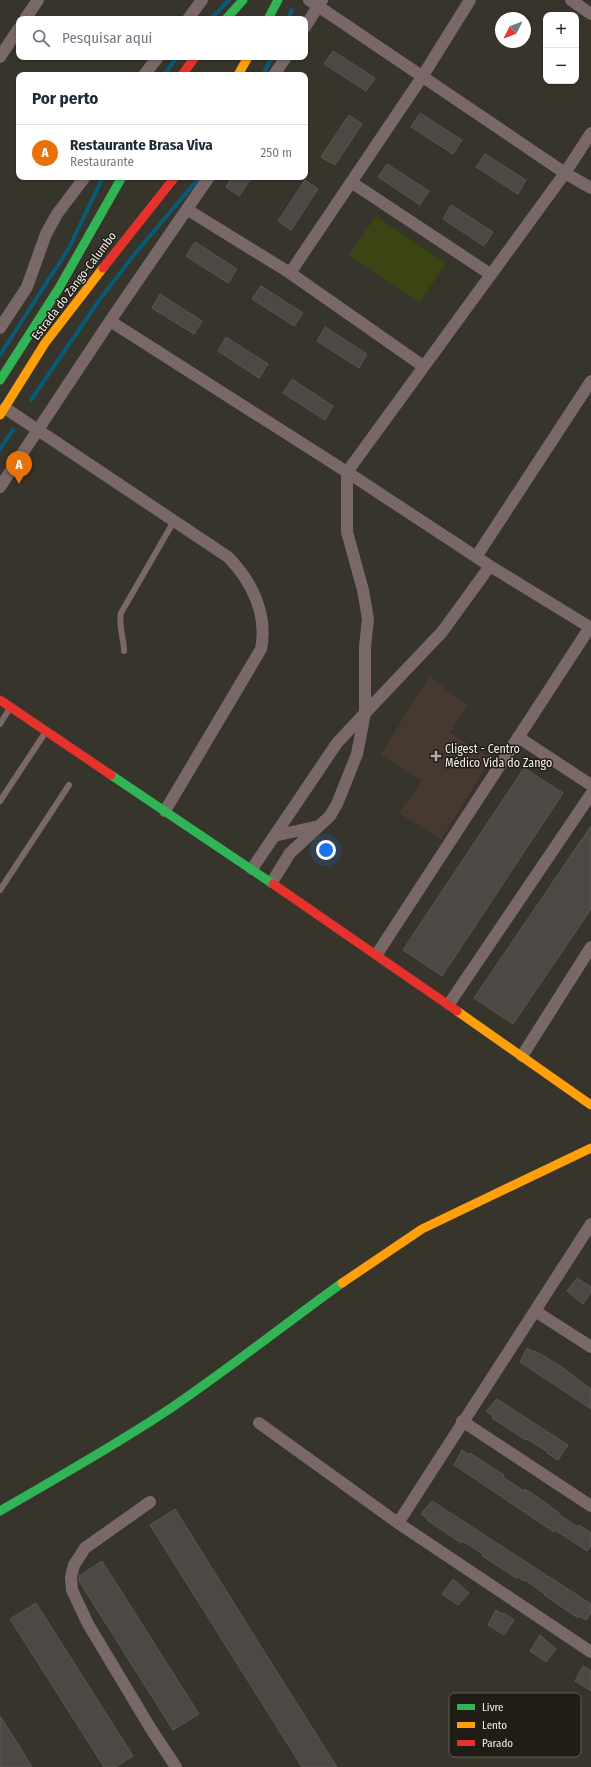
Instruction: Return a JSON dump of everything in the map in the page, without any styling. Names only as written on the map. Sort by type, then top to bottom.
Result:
[{"type":"street","points":[[27,16],[38,0]]},
{"type":"street","points":[[190,16],[202,0]]},
{"type":"street","points":[[229,16],[243,0]]},
{"type":"street","points":[[270,16],[278,0]]},
{"type":"street","points":[[290,273],[422,76],[470,0]]},
{"type":"street","points":[[571,0],[591,14]]},
{"type":"street","points":[[308,20],[316,2],[565,173],[591,188]]},
{"type":"street","points":[[0,56],[16,32]]},
{"type":"street","points":[[146,72],[156,60]]},
{"type":"street","points":[[184,72],[192,60]]},
{"type":"street","points":[[240,72],[246,60]]},
{"type":"street","points":[[276,72],[284,60]]},
{"type":"street","points":[[272,882],[290,853],[330,816],[337,804],[357,754],[365,713],[365,647],[368,619],[363,590],[347,532],[348,472],[423,366],[565,173],[591,133]]},
{"type":"street","points":[[0,328],[27,287],[46,234],[58,214],[83,180]]},
{"type":"street","points":[[0,380],[60,288],[120,180]]},
{"type":"street","name":"Estrada do Zango-Calumbo","points":[[2,411],[54,332],[173,180]]},
{"type":"street","points":[[0,488],[110,321],[188,210],[207,180]]},
{"type":"street","points":[[351,182],[490,274]]},
{"type":"street","points":[[188,210],[290,273],[423,366]]},
{"type":"street","points":[[110,321],[348,472],[490,566],[590,627],[377,954]]},
{"type":"street","points":[[476,557],[591,381]]},
{"type":"street","points":[[2,411],[21,419],[228,557],[238,567],[257,599],[263,619],[264,636],[261,649],[165,811]]},
{"type":"street","points":[[252,869],[337,742],[442,632],[490,566]]},
{"type":"street","points":[[0,700],[272,882],[449,1004],[591,1105]]},
{"type":"street","points":[[518,737],[591,785]]},
{"type":"street","points":[[449,1004],[591,794]]},
{"type":"street","points":[[290,853],[293,808]]},
{"type":"street","points":[[274,836],[320,825]]},
{"type":"street","points":[[522,1056],[591,947]]},
{"type":"street","points":[[0,1511],[168,1410],[396,1245],[422,1230],[591,1148]]},
{"type":"street","points":[[398,1523],[591,1224]]},
{"type":"street","points":[[535,1311],[591,1347]]},
{"type":"street","points":[[462,1422],[591,1506]]},
{"type":"street","points":[[259,1423],[398,1523],[591,1652]]},
{"type":"street","points":[[150,1502],[85,1548],[74,1565],[71,1577],[72,1590],[79,1608],[88,1624],[151,1729],[176,1767]]},
{"type":"lane","points":[[124,651],[124,643],[119,620],[174,521]]},
{"type":"lane","points":[[0,724],[11,707]]},
{"type":"lane","points":[[0,801],[46,731]]},
{"type":"lane","points":[[0,890],[69,785]]},
{"type":"shaded area","name":"Cligest - Centro Médico Vida do Zango","points":[[429,677],[468,705],[450,733],[491,758],[441,840],[399,813],[422,781],[381,754]]},
{"type":"green space","points":[[376,216],[446,263],[420,302],[349,255]]},
{"type":"building","points":[[333,51],[375,78],[366,91],[324,64]]},
{"type":"building","points":[[420,113],[462,140],[453,154],[411,127]]},
{"type":"building","points":[[349,115],[362,124],[335,165],[321,157]]},
{"type":"building","points":[[485,154],[526,180],[518,194],[476,167]]},
{"type":"building","points":[[387,164],[429,191],[420,205],[378,177]]},
{"type":"building","points":[[230,180],[250,180],[239,196],[226,187]]},
{"type":"building","points":[[305,180],[318,189],[291,230],[278,221]]},
{"type":"building","points":[[451,205],[493,232],[484,246],[443,219]]},
{"type":"building","points":[[195,242],[237,269],[228,283],[186,256]]},
{"type":"building","points":[[261,286],[303,313],[294,326],[252,299]]},
{"type":"building","points":[[160,294],[202,321],[194,334],[152,308]]},
{"type":"building","points":[[325,327],[367,354],[359,368],[317,341]]},
{"type":"building","points":[[226,337],[268,364],[259,378],[218,351]]},
{"type":"building","points":[[292,379],[333,406],[325,420],[283,393]]},
{"type":"building","points":[[524,768],[563,793],[442,976],[403,950]]},
{"type":"building","points":[[591,826],[591,909],[513,1024],[474,998]]},
{"type":"building","points":[[577,1278],[591,1287],[591,1292],[583,1304],[567,1291]]},
{"type":"building","points":[[527,1348],[559,1365],[591,1389],[591,1409],[520,1362]]},
{"type":"building","points":[[497,1399],[568,1445],[558,1460],[547,1453],[548,1452],[492,1418],[493,1416],[486,1411]]},
{"type":"building","points":[[462,1450],[469,1455],[470,1453],[504,1475],[503,1477],[524,1491],[525,1489],[536,1496],[559,1513],[558,1514],[578,1527],[579,1525],[591,1533],[591,1545],[587,1551],[555,1530],[554,1532],[454,1465]]},
{"type":"building","points":[[432,1501],[591,1604],[591,1613],[586,1620],[579,1616],[578,1618],[525,1580],[524,1581],[518,1577],[516,1578],[482,1556],[483,1554],[462,1541],[461,1543],[427,1520],[428,1519],[421,1514]]},
{"type":"building","points":[[175,1509],[337,1767],[302,1767],[150,1525]]},
{"type":"building","points":[[102,1561],[199,1714],[173,1730],[79,1581],[79,1576]]},
{"type":"building","points":[[453,1579],[469,1593],[458,1605],[442,1594]]},
{"type":"building","points":[[36,1603],[133,1756],[116,1767],[104,1767],[10,1619]]},
{"type":"building","points":[[496,1610],[502,1614],[504,1613],[514,1620],[504,1635],[488,1625]]},
{"type":"building","points":[[540,1635],[556,1649],[546,1662],[530,1651]]},
{"type":"building","points":[[583,1666],[591,1671],[591,1691],[575,1681]]},
{"type":"building","points":[[0,1716],[21,1749],[32,1767],[0,1767]]},
{"type":"waterway","points":[[214,16],[229,0]]},
{"type":"waterway","points":[[289,16],[292,10]]},
{"type":"waterway","points":[[166,72],[175,60]]},
{"type":"waterway","points":[[264,72],[270,60]]},
{"type":"waterway","points":[[0,355],[69,248],[102,180]]},
{"type":"waterway","points":[[31,400],[100,299],[137,251],[197,180]]},
{"type":"waterway","points":[[0,449],[13,430]]},
{"type":"traffic: fast","points":[[229,16],[243,0]]},
{"type":"traffic: fast","points":[[270,16],[278,0]]},
{"type":"traffic: fast","points":[[0,380],[59,288],[120,180]]},
{"type":"traffic: fast","points":[[111,775],[273,884]]},
{"type":"traffic: fast","points":[[0,1511],[110,1447],[153,1420],[216,1376],[342,1283]]},
{"type":"traffic: slow","points":[[240,72],[246,60]]},
{"type":"traffic: slow","points":[[0,415],[45,343],[103,268]]},
{"type":"traffic: slow","points":[[457,1011],[591,1105]]},
{"type":"traffic: slow","points":[[342,1283],[422,1229],[591,1148]]},
{"type":"traffic: jam","points":[[184,72],[193,60]]},
{"type":"traffic: jam","points":[[103,268],[173,180]]},
{"type":"traffic: jam","points":[[0,700],[111,775]]},
{"type":"traffic: jam","points":[[273,884],[457,1011]]},
{"type":"place","name":"Restaurante Brasa Viva","points":[[19,484]]},
{"type":"place","name":"Cligest - Centro Médico Vida do Zango","points":[[436,756]]}]
